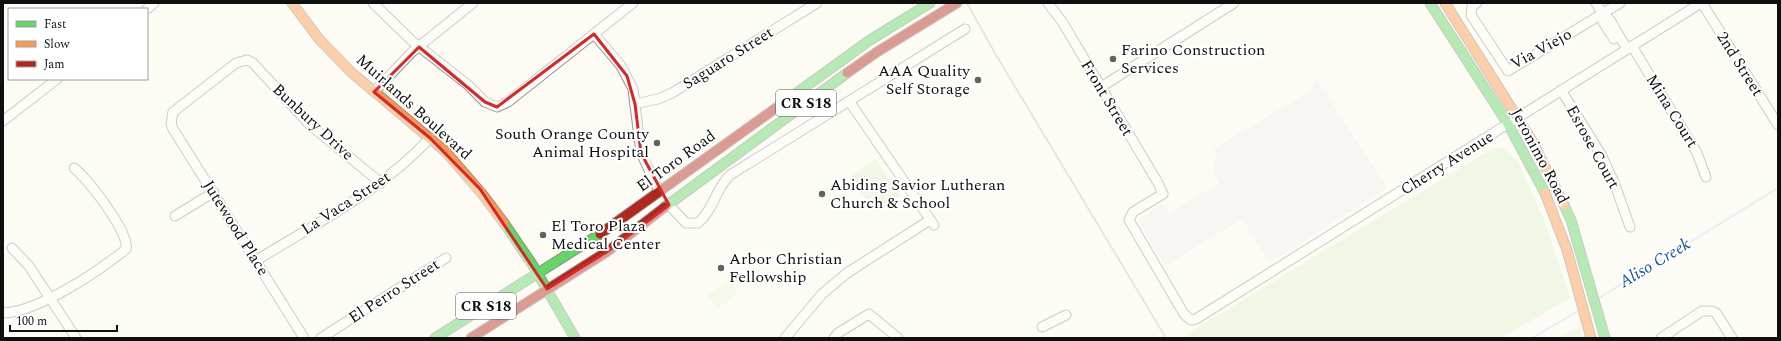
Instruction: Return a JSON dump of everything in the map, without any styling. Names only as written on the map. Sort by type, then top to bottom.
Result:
[{"type":"main road","name":"Muirlands Boulevard","points":[[292,3],[314,33],[374,92],[430,138],[458,165],[489,201],[537,273],[575,338]]},
{"type":"main road","name":"El Toro Road","points":[[435,338],[597,236],[870,40],[930,3]]},
{"type":"main road","name":"El Toro Road","points":[[471,338],[608,252],[643,223],[670,205],[808,101],[877,52],[957,3]]},
{"type":"main road","name":"Jeronimo Road","points":[[1430,3],[1508,126],[1548,199],[1558,224],[1591,338]]},
{"type":"main road","name":"Jeronimo Road","points":[[1445,3],[1518,119],[1558,191],[1571,220],[1605,338]]},
{"type":"main road","points":[[659,191],[670,205]]},
{"type":"street","points":[[373,3],[419,47],[468,85],[485,102],[497,107],[508,102],[633,3]]},
{"type":"street","points":[[374,92],[419,47],[474,3]]},
{"type":"street","name":"Saguaro Street","points":[[636,104],[658,99],[672,93],[817,3]]},
{"type":"street","name":"Front Street","points":[[1048,3],[1134,140],[1163,194],[1133,212],[1130,217]]},
{"type":"street","points":[[1100,87],[1234,3]]},
{"type":"street","name":"Via Viejo","points":[[1477,3],[1472,6],[1471,15],[1508,71],[1620,3]]},
{"type":"street","points":[[1596,3],[1603,14],[1603,22],[1627,49]]},
{"type":"street","name":"Cherry Avenue","points":[[1130,217],[1130,224],[1184,314],[1191,320],[1201,316],[1508,126],[1562,90],[1702,3]]},
{"type":"street","name":"2nd Street","points":[[1702,3],[1778,125]]},
{"type":"street","points":[[670,205],[686,224],[698,223],[730,175],[965,29]]},
{"type":"street","points":[[594,34],[621,66],[633,88],[641,153],[659,191]]},
{"type":"street","name":"Mina Court","points":[[1627,49],[1697,153],[1706,178]]},
{"type":"street","name":"Bunbury Drive","points":[[171,118],[173,112],[178,107],[236,63],[247,60],[253,64],[309,124],[380,183]]},
{"type":"street","points":[[3,121],[56,80]]},
{"type":"street","name":"Esrose Court","points":[[1562,90],[1602,156],[1616,185],[1630,226]]},
{"type":"street","points":[[785,338],[822,294],[847,273],[932,223],[849,101]]},
{"type":"street","name":"Jutewood Place","points":[[171,118],[173,129],[257,260],[304,338]]},
{"type":"street","name":"La Vaca Street","points":[[257,260],[380,183],[408,160],[430,138]]},
{"type":"street","points":[[3,313],[11,313],[51,298],[109,264],[126,249],[127,244],[122,231],[93,186],[74,168]]},
{"type":"street","points":[[175,216],[214,192]]},
{"type":"street","points":[[12,248],[29,266],[76,338]]},
{"type":"street","name":"El Perro Street","points":[[321,338],[446,258]]},
{"type":"street","points":[[1661,338],[1702,312],[1712,311],[1719,316],[1732,338]]},
{"type":"street","points":[[834,338],[838,333],[869,314],[898,338]]},
{"type":"street","points":[[1042,327],[1066,315]]},
{"type":"highlighted area","points":[[594,34],[627,76],[635,104],[641,153],[669,205],[608,251],[547,289],[480,189],[430,138],[374,92],[419,47],[485,102],[497,107]]},
{"type":"shaded area","points":[[1317,79],[1387,188],[1270,263],[1242,219],[1165,266],[1140,223],[1140,218],[1163,203],[1169,213],[1219,183],[1212,170],[1217,154],[1213,149],[1310,91]]},
{"type":"green space","points":[[1493,148],[1503,148],[1518,161],[1544,220],[1570,298],[1501,338],[1189,338],[1187,334]]},
{"type":"green space","points":[[876,159],[900,196],[875,212],[851,177]]},
{"type":"green space","points":[[729,280],[738,294],[717,309],[707,295]]},
{"type":"green space","points":[[1580,326],[1583,338],[1559,338]]},
{"type":"waterway","name":"Aliso Creek","points":[[1599,298],[1778,188]]},
{"type":"waterway","name":"Aliso Creek","points":[[1532,338],[1580,310]]},
{"type":"railway","points":[[967,3],[996,55],[1166,338]]},
{"type":"traffic: fast","points":[[776,108],[870,40],[930,3]]},
{"type":"traffic: fast","points":[[1430,3],[1508,124],[1545,193]]},
{"type":"traffic: fast","points":[[665,207],[847,73]]},
{"type":"traffic: fast","points":[[1564,205],[1571,220],[1605,338]]},
{"type":"traffic: fast","points":[[504,223],[532,264],[575,338]]},
{"type":"traffic: fast","points":[[435,338],[600,234]]},
{"type":"traffic: slow","points":[[292,3],[319,39],[351,72],[446,152],[483,195],[504,223]]},
{"type":"traffic: slow","points":[[1445,3],[1531,139],[1564,205]]},
{"type":"traffic: slow","points":[[1545,193],[1567,250],[1591,338]]},
{"type":"traffic: jam","points":[[847,73],[877,52],[957,3]]},
{"type":"traffic: jam","points":[[600,234],[776,108]]},
{"type":"traffic: jam","points":[[471,338],[608,251],[665,207]]},
{"type":"place","name":"Farino Construction Services","points":[[1113,59]]},
{"type":"place","name":"AAA Quality Self Storage","points":[[978,80]]},
{"type":"place","name":"South Orange County Animal Hospital","points":[[657,143]]},
{"type":"place","name":"Abiding Savior Lutheran Church & School","points":[[822,194]]},
{"type":"place","name":"El Toro Plaza Medical Center","points":[[543,235]]},
{"type":"place","name":"Arbor Christian Fellowship","points":[[721,268]]}]
